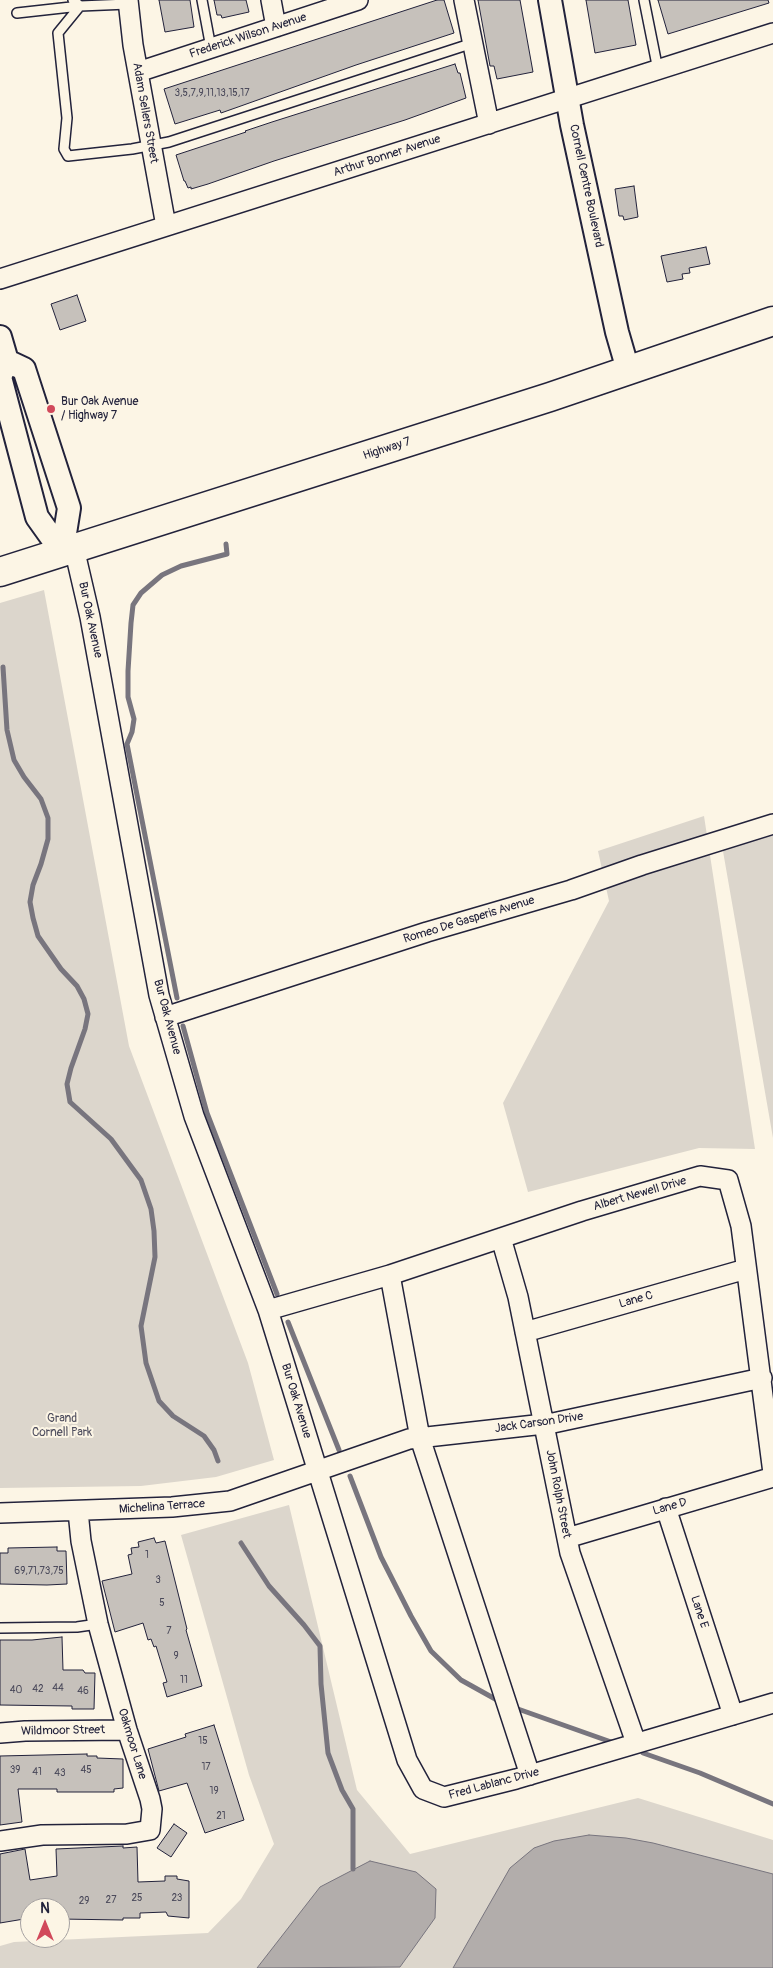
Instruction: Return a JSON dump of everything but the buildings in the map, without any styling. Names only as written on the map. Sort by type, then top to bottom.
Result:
[{"type":"main road","name":"Highway 7","points":[[0,572],[532,403],[773,321]]},
{"type":"street","points":[[271,0],[276,26]]},
{"type":"street","points":[[464,0],[489,124]]},
{"type":"street","name":"Cornell Centre Boulevard","points":[[550,0],[568,98],[617,332],[628,370]]},
{"type":"street","name":"Adam Sellers Street","points":[[128,2],[138,72],[166,226]]},
{"type":"street","name":"Frederick Wilson Avenue","points":[[138,72],[346,2]]},
{"type":"street","name":"Arthur Bonner Avenue","points":[[0,279],[773,33]]},
{"type":"street","name":"Bur Oak Avenue","points":[[0,337],[7,361],[0,377],[37,517],[68,550]]},
{"type":"street","name":"Bur Oak Avenue","points":[[7,361],[24,369],[69,508],[68,550],[90,617],[159,996],[194,1116],[268,1310],[318,1471]]},
{"type":"street","name":"Romeo De Gasperis Avenue","points":[[165,1017],[428,932],[571,890],[642,864],[773,824]]},
{"type":"street","name":"Albert Newell Drive","points":[[268,1310],[390,1275],[582,1211],[700,1176],[728,1180],[741,1226],[773,1473]]},
{"type":"street","name":"John Rolph Street","points":[[501,1238],[518,1297],[570,1553],[636,1744]]},
{"type":"street","name":"Lane C","points":[[525,1332],[746,1269]]},
{"type":"street","points":[[390,1275],[420,1438],[530,1775]]},
{"type":"street","name":"Jack Carson Drive","points":[[318,1471],[409,1439],[544,1424],[762,1378]]},
{"type":"street","name":"Michelina Terrace","points":[[0,1513],[172,1507],[230,1501],[318,1471]]},
{"type":"street","name":"Fred Lablanc Drive","points":[[318,1471],[407,1760],[423,1789],[444,1797],[530,1775],[773,1703]]},
{"type":"street","name":"Lane D","points":[[567,1538],[773,1477]]},
{"type":"street","name":"Lane E","points":[[666,1508],[733,1715]]},
{"type":"street","name":"Oakmoor Lane","points":[[0,1841],[42,1835],[127,1834],[150,1830],[152,1809],[150,1799],[127,1730],[98,1624],[80,1541],[78,1511]]},
{"type":"street","name":"Wildmoor Street","points":[[0,1734],[25,1731],[127,1730]]},
{"type":"lane","points":[[202,0],[211,48]]},
{"type":"lane","points":[[644,0],[658,70]]},
{"type":"lane","points":[[17,13],[77,3],[128,2]]},
{"type":"lane","points":[[77,3],[58,33],[67,118],[64,149],[68,156],[169,142],[473,43]]},
{"type":"lane","points":[[0,1628],[77,1627],[98,1624]]},
{"type":"green space","name":"Grand Cornell Park","points":[[44,590],[129,1046],[248,1363],[274,1460],[216,1477],[141,1486],[0,1488],[0,603]]},
{"type":"green space","points":[[704,816],[755,1149],[699,1148],[528,1192],[503,1103],[609,901],[598,851]]},
{"type":"green space","points":[[773,817],[773,1138],[720,834]]},
{"type":"green space","points":[[289,1505],[357,1790],[410,1854],[638,1798],[773,1840],[773,1968],[0,1968],[0,1946],[14,1942],[20,1942],[20,1948],[70,1948],[70,1939],[208,1933],[241,1899],[274,1844],[249,1775],[181,1535]]},
{"type":"shaded area","points":[[589,1835],[626,1838],[653,1843],[773,1874],[773,1968],[453,1968],[510,1868],[534,1848],[554,1841]]},
{"type":"shaded area","points":[[370,1861],[416,1872],[436,1889],[435,1918],[400,1967],[257,1968],[320,1887]]},
{"type":"waterway","points":[[177,998],[127,744],[132,732],[134,719],[128,697],[131,623],[133,605],[141,593],[162,575],[181,566],[227,554],[226,544]]},
{"type":"waterway","points":[[3,667],[7,730],[14,760],[41,799],[48,818],[48,839],[33,885],[30,902],[33,918],[38,936],[61,969],[77,986],[84,999],[88,1014],[67,1084],[70,1102],[111,1139],[141,1180],[151,1209],[155,1257],[141,1326],[146,1363],[159,1401],[173,1416],[204,1436],[214,1450],[218,1461]]},
{"type":"waterway","points":[[183,1026],[207,1113],[277,1294]]},
{"type":"waterway","points":[[288,1322],[339,1450]]},
{"type":"waterway","points":[[350,1476],[381,1557],[431,1651],[461,1680],[497,1700]]},
{"type":"waterway","points":[[241,1543],[269,1586],[320,1646],[321,1684],[328,1753],[342,1790],[353,1809],[353,1869]]},
{"type":"waterway","points":[[518,1709],[614,1743]]},
{"type":"waterway","points":[[643,1753],[700,1773],[773,1804]]},
{"type":"place","name":"Bur Oak Avenue / Highway 7","points":[[51,409]]}]
